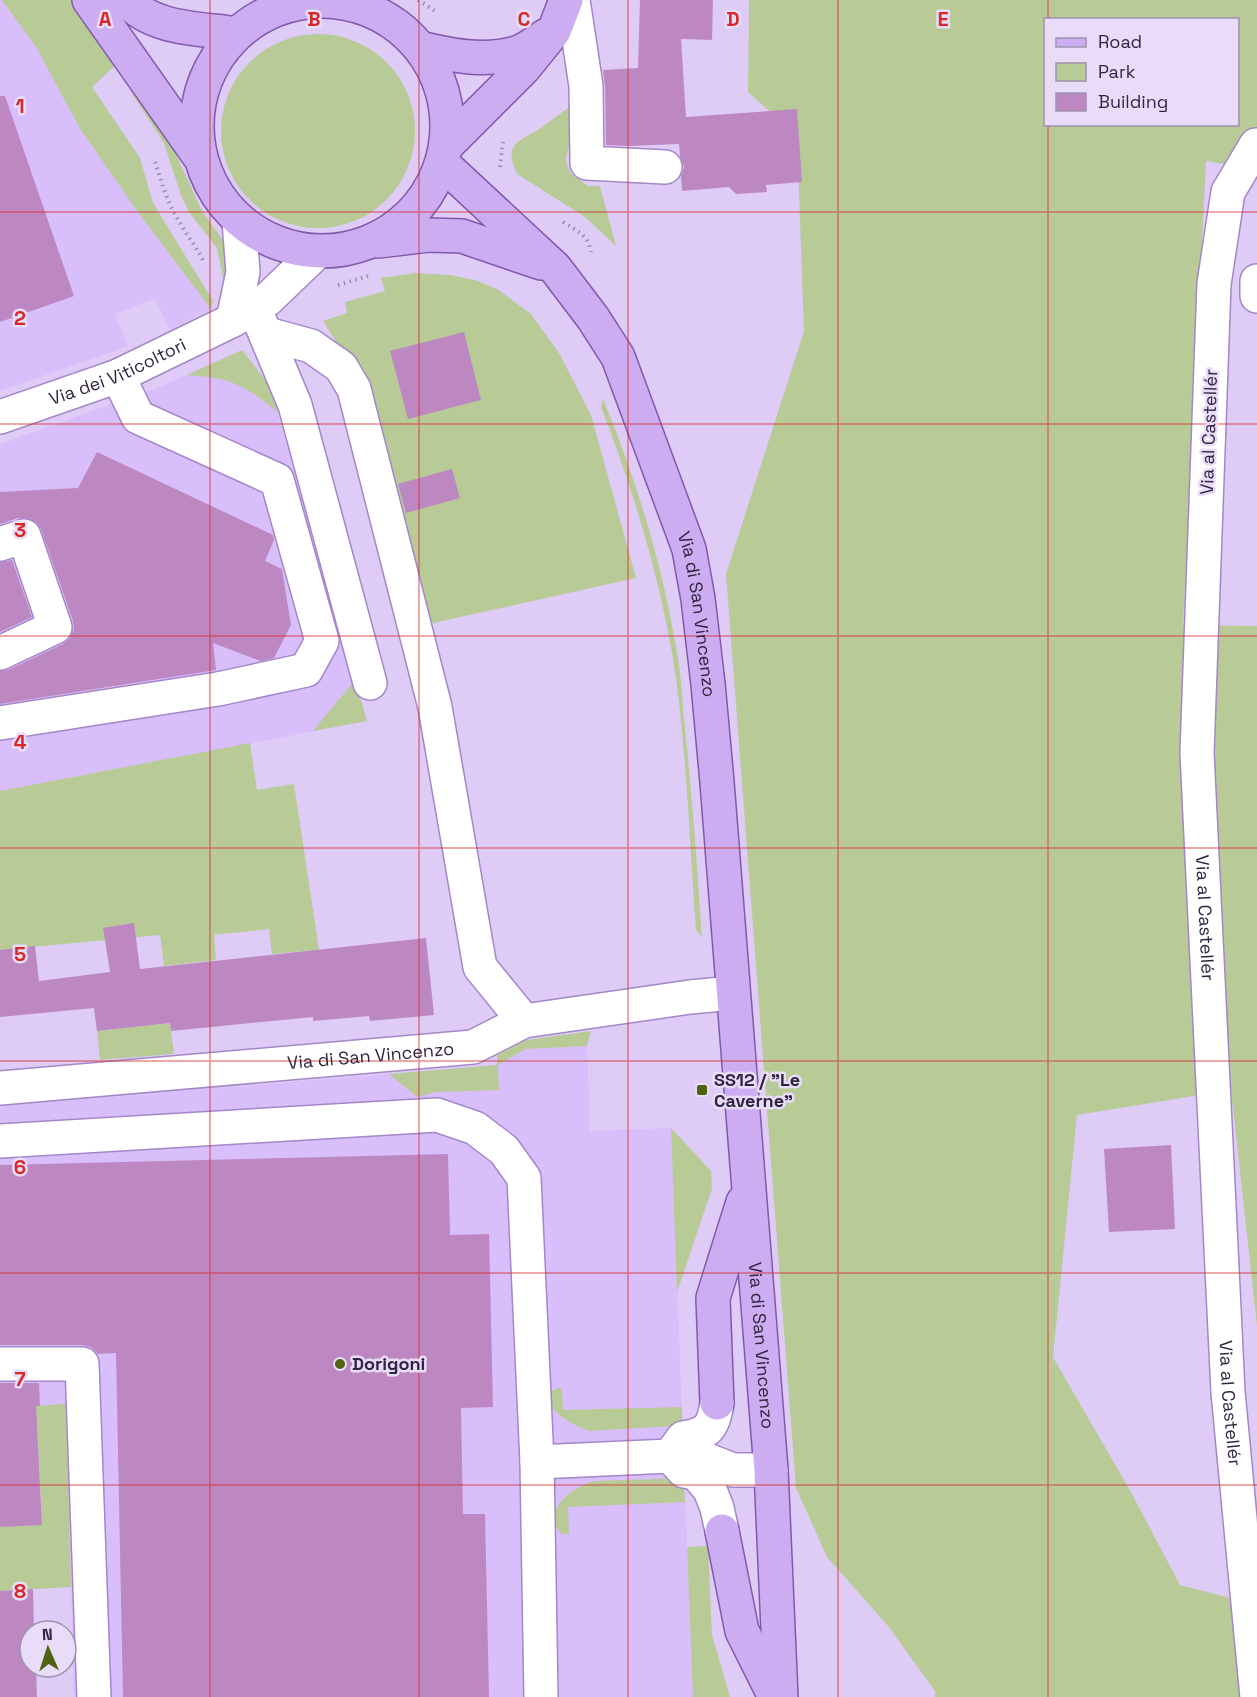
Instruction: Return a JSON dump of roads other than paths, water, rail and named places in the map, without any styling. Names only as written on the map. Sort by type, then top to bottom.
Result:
[{"type":"main road","points":[[89,0],[200,158]]},
{"type":"main road","points":[[126,0],[135,10],[167,25],[242,21],[305,2],[337,1],[373,11],[405,32],[424,49],[436,69],[450,116],[446,153],[431,189],[408,218],[390,232],[370,242],[344,250],[317,252],[275,243],[238,221],[222,203],[208,181],[200,158],[196,136],[196,113],[208,74],[242,21]]},
{"type":"main road","points":[[446,153],[524,68],[554,31],[566,0]]},
{"type":"main road","points":[[424,49],[456,57],[489,57],[517,53],[554,31]]},
{"type":"main road","name":"Via di San Vincenzo","points":[[446,153],[555,268],[593,318],[618,357],[689,549],[698,599],[708,684],[733,993],[771,1470],[781,1697]]},
{"type":"main road","points":[[370,242],[429,235],[462,236],[555,268]]},
{"type":"main road","points":[[717,1403],[713,1298],[748,1185]]},
{"type":"main road","points":[[722,1531],[743,1634],[775,1697]]},
{"type":"street","points":[[573,0],[586,86],[587,163],[665,167]]},
{"type":"street","name":"Via al Castellér","points":[[1257,146],[1228,192],[1214,284],[1197,753],[1228,1392],[1257,1697]]},
{"type":"street","points":[[238,221],[243,272],[252,320],[295,405],[370,683]]},
{"type":"street","name":"Via dei Viticoltori","points":[[0,417],[118,376],[252,320],[268,299],[317,252]]},
{"type":"street","points":[[1257,281],[1257,296]]},
{"type":"street","points":[[252,320],[311,346],[341,367],[354,389],[435,707],[480,967],[524,1021]]},
{"type":"street","points":[[0,723],[218,689],[306,670],[322,641],[277,480],[138,417],[118,376]]},
{"type":"street","points":[[0,544],[24,536],[55,627],[0,653]]},
{"type":"street","name":"Via di San Vincenzo","points":[[0,1088],[473,1047],[524,1021],[733,993]]},
{"type":"street","points":[[0,1141],[437,1115],[475,1128],[504,1150],[524,1178],[537,1462],[541,1697]]},
{"type":"street","points":[[0,1364],[82,1364],[94,1697]]},
{"type":"street","points":[[670,1456],[683,1438],[701,1435],[707,1430],[715,1419],[717,1403]]},
{"type":"street","points":[[537,1462],[670,1456],[702,1458],[733,1470],[771,1470]]},
{"type":"street","points":[[670,1456],[684,1471],[696,1473],[710,1490],[722,1531]]},
{"type":"place","name":"SS12 / \"Le Caverne\"","points":[[702,1090]]},
{"type":"place","name":"Dorigoni","points":[[340,1364]]}]
